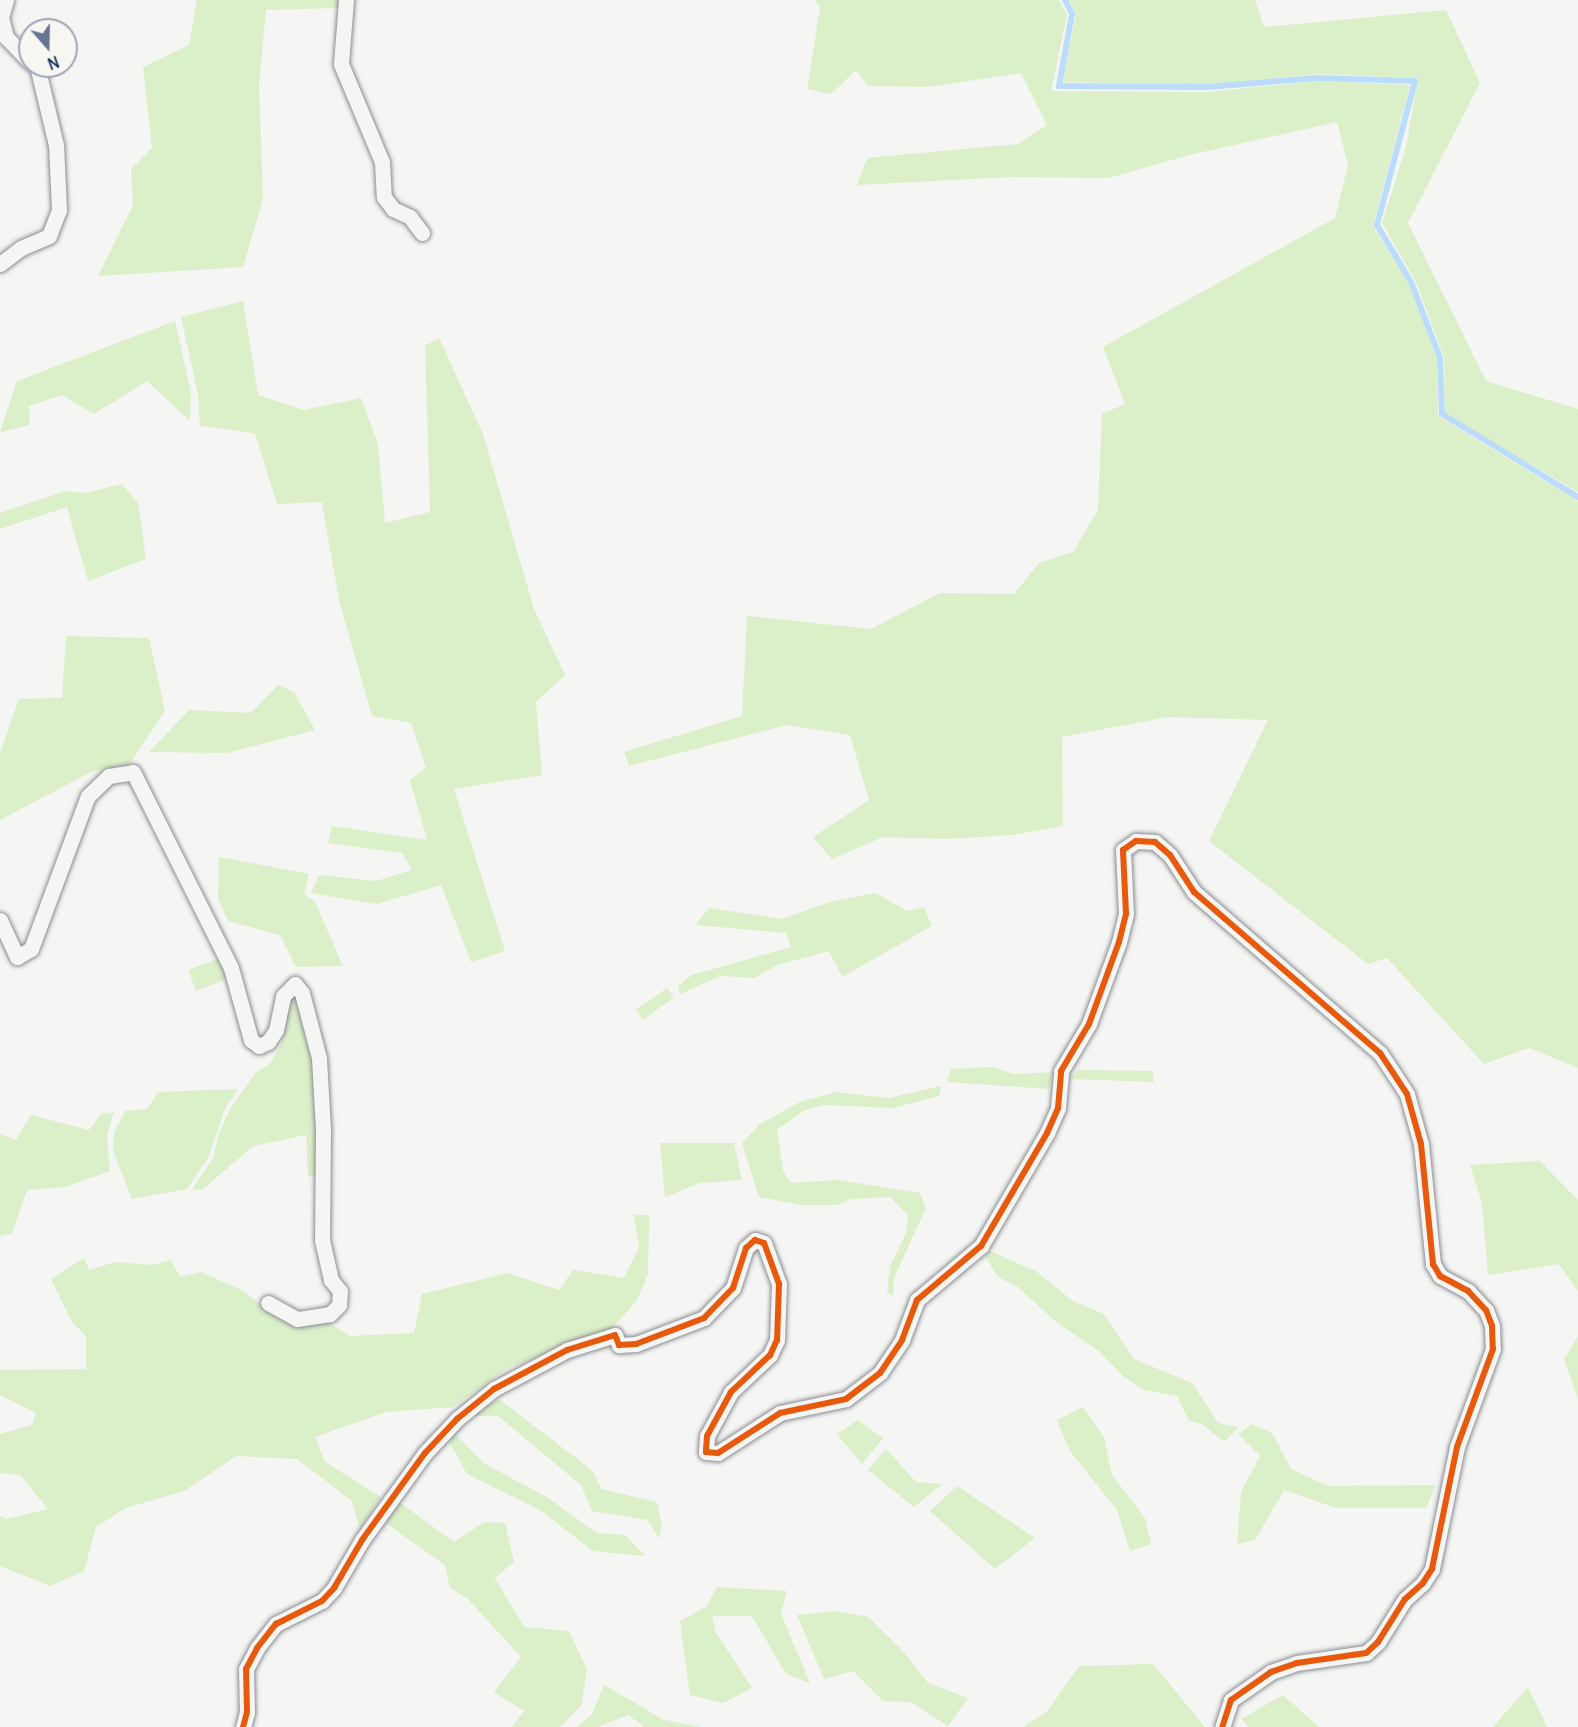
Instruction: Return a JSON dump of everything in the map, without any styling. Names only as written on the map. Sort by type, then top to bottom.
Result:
[{"type":"street","points":[[6,0],[1,17],[6,37],[18,50]]},
{"type":"street","points":[[346,0],[341,64],[382,162],[384,198],[393,209],[410,217],[422,233]]},
{"type":"street","points":[[0,264],[21,248],[49,236],[59,210],[56,145],[40,78]]},
{"type":"street","points":[[0,920],[17,957],[31,949],[88,796],[109,776],[133,772],[231,968],[251,1040],[259,1046],[268,1042],[276,1030],[283,996],[295,984],[302,993],[319,1058],[323,1129],[322,1240],[331,1280],[340,1291],[339,1305],[330,1314],[297,1319],[268,1303]]},
{"type":"street","points":[[243,1727],[247,1712],[246,1669],[257,1648],[276,1624],[322,1601],[334,1588],[362,1540],[425,1453],[457,1419],[494,1389],[567,1350],[615,1335],[619,1345],[636,1344],[704,1318],[733,1288],[746,1248],[755,1240],[764,1243],[778,1284],[777,1340],[770,1355],[731,1392],[707,1436],[706,1452],[718,1453],[780,1413],[846,1399],[880,1373],[902,1340],[917,1300],[981,1246],[1047,1133],[1058,1108],[1061,1071],[1089,1024],[1119,942],[1126,914],[1124,850],[1136,841],[1155,843],[1163,849],[1194,892],[1380,1053],[1407,1094],[1421,1144],[1433,1264],[1440,1276],[1474,1297],[1486,1310],[1492,1326],[1493,1349],[1458,1448],[1432,1569],[1423,1583],[1405,1599],[1378,1642],[1366,1653],[1298,1663],[1271,1672],[1231,1700],[1222,1727]]},
{"type":"green space","points":[[197,0],[340,0],[339,8],[266,10],[259,85],[263,199],[243,267],[98,276],[133,205],[131,169],[152,148],[143,67],[189,45]]},
{"type":"green space","points":[[815,0],[1059,0],[1067,15],[1051,91],[1208,92],[1318,81],[1410,85],[1373,226],[1409,284],[1437,359],[1438,416],[1578,501],[1578,1068],[1529,1048],[1484,1064],[1387,958],[1368,964],[1209,841],[1268,720],[1168,717],[1062,737],[1063,826],[1013,835],[945,839],[883,837],[832,859],[813,837],[869,800],[850,735],[787,725],[629,766],[624,752],[742,716],[747,616],[871,629],[940,593],[1014,594],[1039,563],[1073,552],[1098,510],[1102,414],[1125,404],[1103,347],[1335,218],[1348,165],[1337,122],[1189,155],[1109,178],[1009,177],[857,185],[867,158],[1018,144],[1047,125],[1021,73],[928,87],[868,86],[856,70],[831,94],[807,89],[820,8]]},
{"type":"green space","points":[[1069,0],[1255,0],[1264,27],[1446,10],[1480,83],[1408,223],[1486,381],[1578,409],[1578,492],[1445,414],[1444,357],[1416,282],[1382,223],[1406,147],[1418,78],[1318,74],[1208,85],[1063,82],[1076,14]]},
{"type":"green space","points":[[243,301],[258,395],[304,410],[361,398],[378,444],[385,523],[430,512],[425,346],[439,338],[483,434],[534,609],[565,675],[536,702],[542,775],[454,789],[505,951],[471,962],[441,885],[377,904],[311,893],[319,875],[376,881],[412,870],[402,853],[328,843],[332,826],[427,840],[410,780],[426,768],[411,723],[372,716],[339,600],[322,502],[277,504],[255,433],[200,426],[198,395],[181,317]]},
{"type":"green space","points":[[175,321],[191,393],[190,421],[147,381],[94,414],[62,395],[29,406],[30,425],[0,432],[17,381]]},
{"type":"green space","points":[[122,484],[138,503],[146,559],[88,581],[67,507],[0,529],[0,513],[66,491],[85,493]]},
{"type":"green space","points":[[66,636],[149,638],[165,711],[129,765],[93,771],[0,820],[0,753],[19,699],[62,698]]},
{"type":"green space","points":[[278,685],[294,692],[315,730],[227,753],[149,752],[189,710],[251,713]]},
{"type":"green space","points":[[219,857],[309,874],[304,893],[315,902],[343,966],[296,967],[280,935],[228,921],[218,899]]},
{"type":"green space","points":[[875,893],[908,911],[924,907],[932,926],[842,977],[829,951],[777,965],[755,978],[721,976],[680,994],[678,986],[692,975],[791,947],[786,933],[695,925],[709,908],[782,919],[830,902]]},
{"type":"green space","points":[[220,958],[228,979],[196,991],[188,970]]},
{"type":"green space","points":[[667,988],[674,998],[643,1020],[636,1010]]},
{"type":"green space","points":[[294,994],[313,1058],[317,1175],[308,1177],[306,1135],[253,1146],[202,1190],[192,1189],[213,1158],[218,1136],[229,1111],[256,1072],[270,1064],[282,1042],[286,1005]]},
{"type":"green space","points":[[992,1067],[1014,1074],[1054,1072],[1049,1089],[947,1082],[951,1069]]},
{"type":"green space","points":[[1078,1070],[1152,1071],[1154,1082],[1070,1079]]},
{"type":"green space","points":[[941,1086],[939,1096],[893,1108],[824,1105],[803,1111],[777,1130],[783,1171],[791,1183],[838,1180],[920,1193],[926,1208],[894,1278],[893,1297],[887,1292],[890,1267],[906,1233],[908,1215],[890,1197],[851,1199],[837,1205],[801,1205],[759,1197],[742,1143],[760,1124],[800,1102],[836,1092],[889,1098]]},
{"type":"green space","points":[[238,1089],[225,1109],[208,1158],[187,1189],[132,1199],[113,1151],[114,1133],[125,1111],[147,1109],[158,1092]]},
{"type":"green space","points":[[114,1112],[107,1134],[110,1171],[66,1187],[27,1190],[12,1233],[0,1236],[0,1134],[16,1140],[31,1115],[89,1130],[101,1114]]},
{"type":"green space","points":[[660,1143],[734,1143],[742,1180],[700,1183],[665,1197]]},
{"type":"green space","points":[[1540,1161],[1578,1200],[1578,1291],[1559,1264],[1488,1275],[1482,1203],[1470,1165]]},
{"type":"green space","points":[[634,1215],[649,1215],[648,1274],[636,1302],[612,1328],[506,1369],[453,1407],[386,1412],[315,1437],[325,1462],[381,1497],[360,1529],[352,1501],[297,1459],[236,1456],[184,1491],[126,1508],[96,1527],[84,1571],[50,1586],[0,1566],[0,1516],[6,1519],[48,1509],[20,1475],[0,1473],[0,1434],[32,1425],[36,1413],[0,1395],[0,1370],[86,1369],[86,1336],[72,1322],[51,1279],[84,1258],[89,1270],[115,1262],[152,1265],[171,1260],[180,1277],[201,1272],[239,1289],[291,1324],[327,1322],[350,1336],[414,1333],[422,1294],[508,1273],[559,1290],[573,1270],[624,1278],[639,1247]]},
{"type":"green space","points":[[990,1251],[1037,1272],[1073,1301],[1104,1314],[1134,1359],[1192,1383],[1218,1423],[1238,1427],[1224,1442],[1202,1424],[1189,1421],[1177,1396],[1144,1390],[1123,1376],[1100,1352],[1056,1322],[1018,1287],[998,1277],[985,1256]]},
{"type":"green space","points":[[1578,1336],[1578,1399],[1564,1359]]},
{"type":"green space","points":[[499,1399],[593,1471],[601,1489],[657,1502],[662,1526],[659,1539],[648,1520],[592,1511],[581,1485],[498,1416],[470,1416]]},
{"type":"green space","points":[[1083,1407],[1104,1437],[1112,1475],[1145,1518],[1151,1544],[1130,1551],[1117,1510],[1070,1451],[1057,1420]]},
{"type":"green space","points":[[858,1420],[883,1438],[862,1464],[837,1434]]},
{"type":"green space","points":[[1252,1424],[1272,1433],[1291,1469],[1328,1486],[1436,1485],[1426,1508],[1336,1508],[1284,1490],[1255,1540],[1237,1544],[1241,1492],[1260,1456],[1238,1434]]},
{"type":"green space","points":[[453,1432],[485,1464],[545,1496],[597,1533],[625,1535],[645,1556],[593,1551],[540,1510],[467,1474],[449,1441]]},
{"type":"green space","points":[[886,1449],[916,1482],[942,1484],[914,1507],[868,1470]]},
{"type":"green space","points":[[957,1486],[1035,1538],[995,1569],[930,1511]]},
{"type":"green space","points":[[399,1502],[454,1542],[485,1522],[505,1523],[514,1562],[495,1578],[524,1627],[569,1631],[587,1670],[581,1706],[560,1727],[512,1727],[524,1711],[494,1692],[521,1657],[468,1599],[450,1588],[445,1565],[383,1521]]},
{"type":"green space","points":[[717,1587],[787,1591],[781,1614],[810,1683],[786,1674],[752,1616],[712,1616],[716,1633],[752,1688],[723,1703],[690,1695],[680,1621],[706,1607]]},
{"type":"green space","points":[[835,1611],[868,1617],[902,1650],[928,1683],[968,1698],[948,1726],[911,1702],[883,1701],[853,1671],[824,1679],[797,1615]]},
{"type":"green space","points":[[1153,1664],[1205,1727],[1022,1727],[1047,1712],[1079,1666]]},
{"type":"green space","points":[[604,1685],[664,1720],[701,1727],[645,1727],[628,1715],[598,1727],[577,1727],[592,1714]]},
{"type":"green space","points":[[1528,1687],[1547,1727],[1493,1727]]},
{"type":"green space","points":[[1283,1695],[1319,1727],[1249,1727],[1241,1719]]},
{"type":"waterway","points":[[1065,0],[1072,14],[1059,86],[1207,87],[1317,78],[1415,81],[1377,225],[1411,282],[1440,358],[1442,414],[1578,497]]},
{"type":"cycle path","points":[[243,1727],[247,1712],[246,1669],[257,1648],[276,1624],[322,1601],[334,1588],[362,1540],[425,1453],[457,1419],[494,1389],[567,1350],[615,1335],[619,1345],[636,1344],[704,1318],[733,1288],[746,1248],[755,1240],[764,1243],[779,1284],[777,1340],[770,1355],[731,1392],[707,1436],[706,1452],[718,1453],[780,1413],[846,1399],[880,1373],[902,1340],[917,1300],[981,1246],[1047,1133],[1058,1108],[1061,1071],[1089,1024],[1119,942],[1126,914],[1123,850],[1136,841],[1155,842],[1170,855],[1194,892],[1380,1053],[1407,1094],[1421,1144],[1433,1264],[1440,1276],[1468,1291],[1486,1310],[1492,1326],[1493,1349],[1457,1447],[1432,1569],[1423,1583],[1405,1599],[1378,1642],[1366,1653],[1297,1663],[1271,1672],[1231,1700],[1222,1727]]}]
